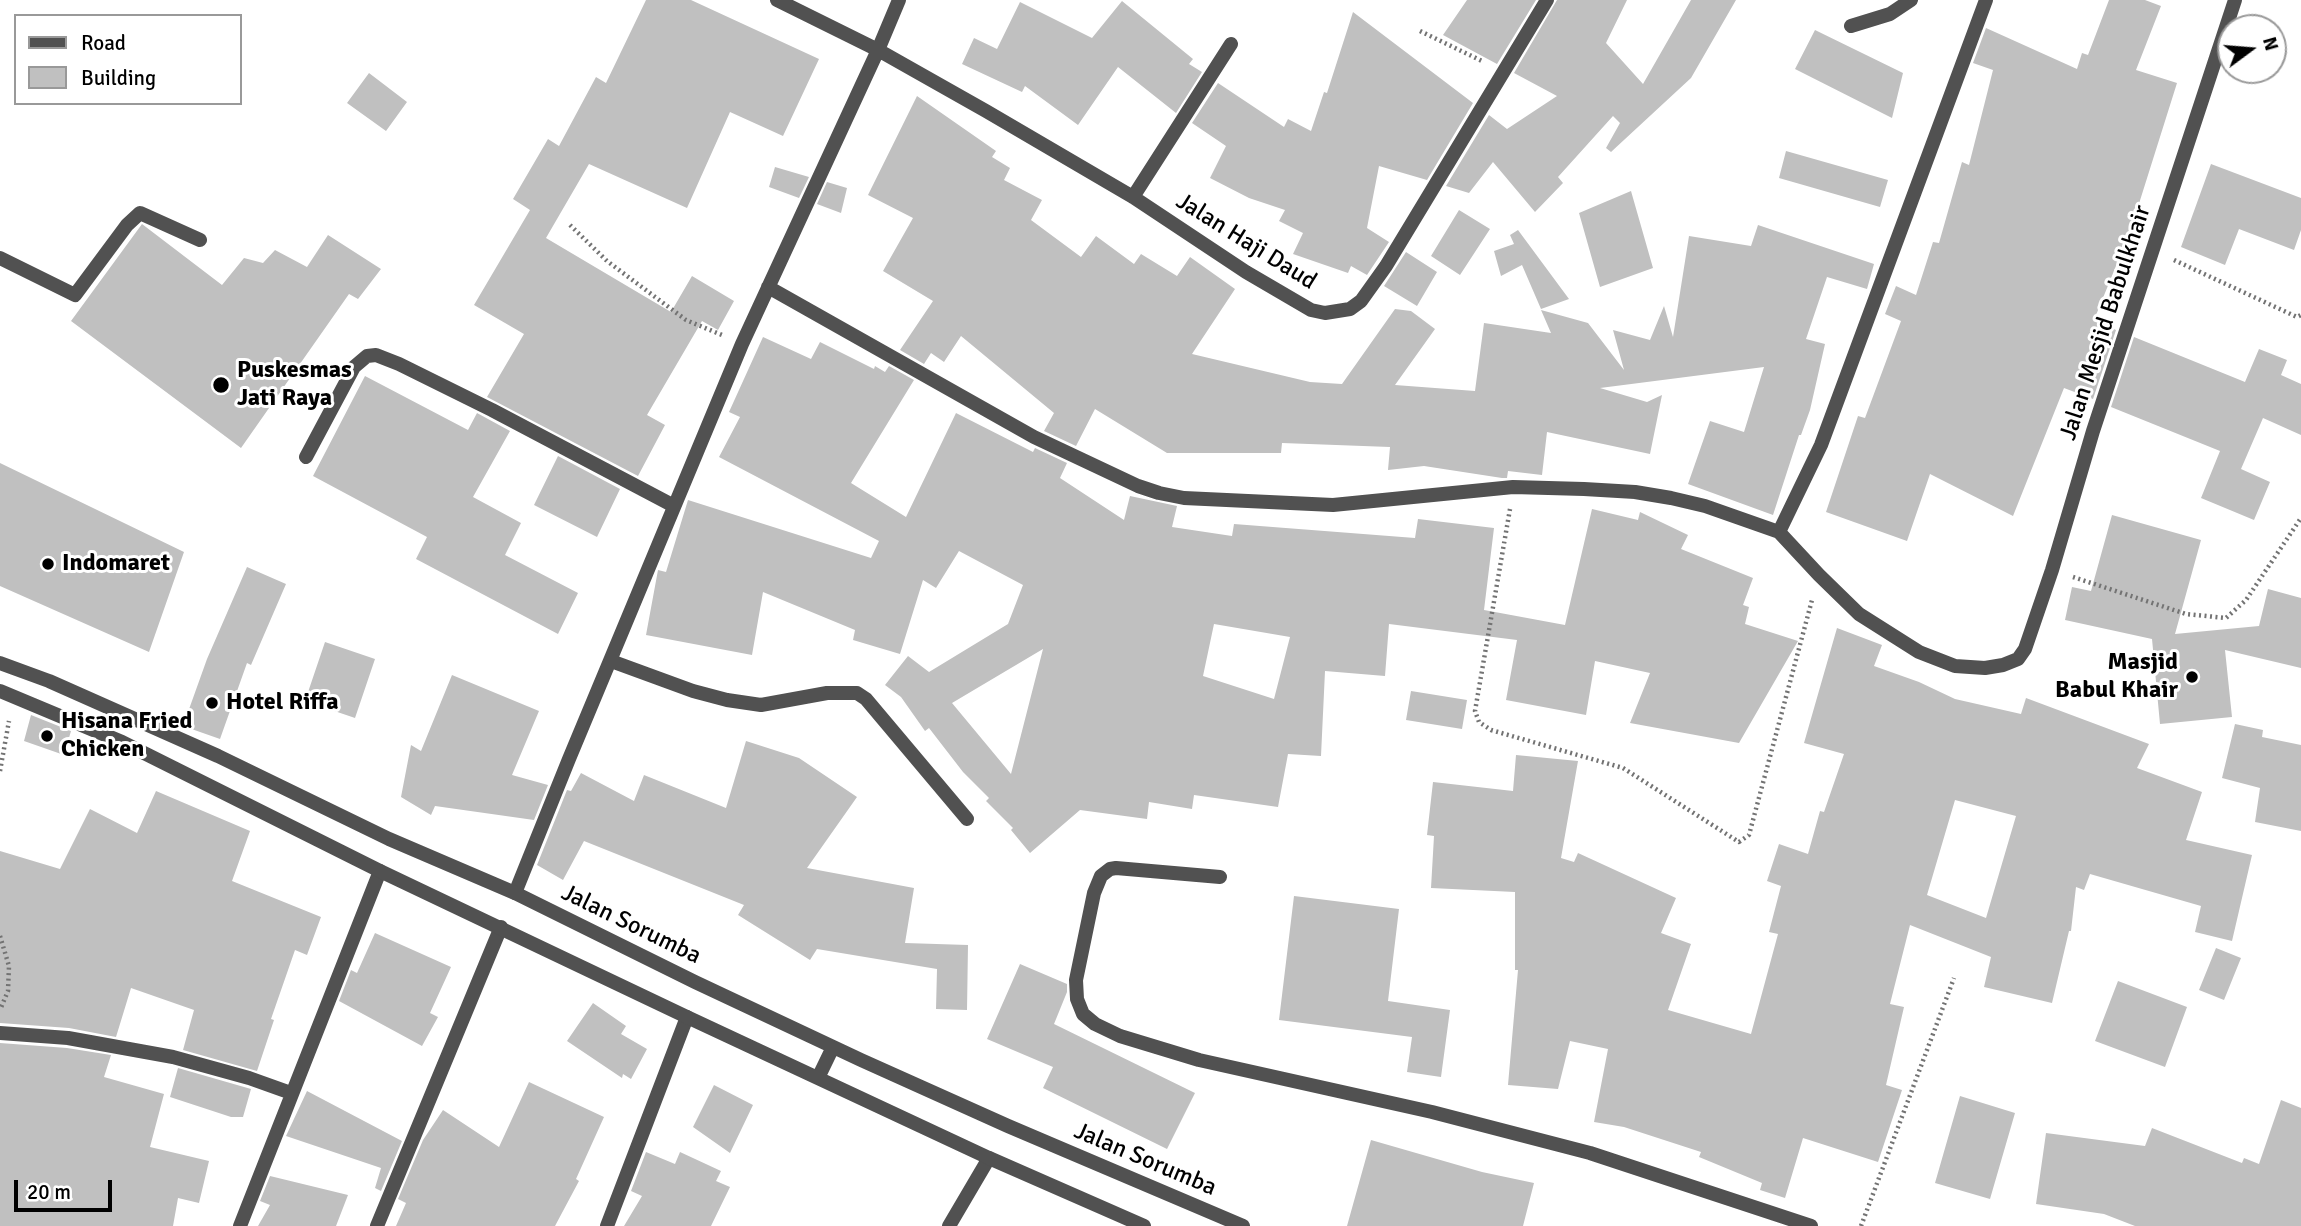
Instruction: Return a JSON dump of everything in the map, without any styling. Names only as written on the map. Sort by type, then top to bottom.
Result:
[{"type":"street","name":"Jalan Haji Daud","points":[[776,0],[878,50],[1133,197],[1246,272],[1311,310],[1325,313],[1350,309],[1361,301],[1404,240],[1547,0]]},
{"type":"street","points":[[516,893],[742,344],[899,0]]},
{"type":"street","points":[[1851,26],[1890,14],[1911,0]]},
{"type":"street","points":[[1779,532],[1821,445],[1986,0]]},
{"type":"street","name":"Jalan Mesjid Babulkhair","points":[[1819,575],[1859,614],[1919,652],[1955,666],[1985,668],[2018,659],[2025,649],[2052,570],[2093,432],[2235,0]]},
{"type":"street","points":[[1133,197],[1231,44]]},
{"type":"street","points":[[0,258],[75,295],[127,225],[140,213],[200,240]]},
{"type":"street","points":[[768,287],[1034,437],[1159,494],[1184,498],[1334,505],[1513,487],[1584,489],[1659,496],[1705,506],[1779,532],[1819,575]]},
{"type":"street","points":[[306,457],[354,368],[368,356],[376,355],[492,410],[674,506]]},
{"type":"street","points":[[611,662],[693,691],[761,705],[827,693],[857,693],[866,699],[967,819]]},
{"type":"street","name":"Jalan Sorumba","points":[[0,663],[49,681],[206,751],[389,839],[516,893],[833,1047],[1008,1126],[1243,1226]]},
{"type":"street","points":[[0,691],[122,742],[380,871],[687,1017],[989,1158],[1144,1226]]},
{"type":"street","points":[[1220,877],[1116,868],[1101,876],[1094,893],[1076,980],[1077,999],[1083,1014],[1095,1024],[1119,1036],[1199,1060],[1432,1112],[1590,1153],[1811,1226]]},
{"type":"street","points":[[240,1226],[380,871]]},
{"type":"street","points":[[377,1226],[501,927]]},
{"type":"street","points":[[607,1226],[687,1017]]},
{"type":"street","points":[[0,1033],[68,1038],[173,1057],[291,1093]]},
{"type":"street","points":[[818,1078],[833,1047]]},
{"type":"street","points":[[948,1226],[989,1158]]},
{"type":"path","points":[[1420,31],[1504,72]]},
{"type":"path","points":[[570,225],[607,261],[686,320],[742,344]]},
{"type":"path","points":[[2154,250],[2297,317],[2301,315]]},
{"type":"path","points":[[1513,487],[1475,711],[1479,722],[1491,730],[1623,768],[1739,842],[1749,835],[1819,575]]},
{"type":"path","points":[[2052,570],[2186,614],[2227,618],[2246,600],[2301,518]]},
{"type":"path","points":[[0,771],[15,696]]},
{"type":"path","points":[[0,936],[9,967],[8,991],[0,1010]]},
{"type":"path","points":[[1861,1226],[1954,978]]},
{"type":"building","points":[[646,0],[691,0],[819,59],[783,136],[730,112],[687,208],[589,164],[546,238],[671,312],[692,276],[734,301],[718,330],[702,321],[647,415],[665,425],[638,476],[487,397],[524,334],[474,305],[530,210],[513,199],[548,139],[559,146],[596,77],[606,83]]},
{"type":"building","points":[[1467,0],[1536,0],[1497,64],[1443,35]]},
{"type":"building","points":[[1557,0],[1627,0],[1606,43],[1643,84],[1691,0],[1736,0],[1691,78],[1611,152],[1606,148],[1620,123],[1613,116],[1558,177],[1563,183],[1535,212],[1493,162],[1469,193],[1446,186],[1489,115],[1507,129],[1557,96],[1514,73]]},
{"type":"building","points":[[2109,0],[2145,0],[2161,6],[2136,70],[2177,83],[2131,229],[2094,320],[2116,330],[2093,399],[2064,388],[2013,516],[1930,474],[1907,541],[1826,512],[1858,416],[1865,418],[1901,321],[1885,314],[1896,286],[1916,295],[1933,242],[1939,243],[1962,162],[1969,165],[1993,70],[1973,63],[1986,28],[2077,69],[2082,53],[2088,55]]},
{"type":"building","points":[[1122,1],[1193,59],[1189,64],[1202,72],[1176,113],[1118,67],[1078,125],[1025,86],[1022,92],[962,64],[974,38],[997,49],[1020,2],[1092,38]]},
{"type":"building","points":[[1353,12],[1473,103],[1427,180],[1379,166],[1367,228],[1389,242],[1367,275],[1351,266],[1348,273],[1293,254],[1303,233],[1279,221],[1285,210],[1249,198],[1210,178],[1226,146],[1192,123],[1218,83],[1284,127],[1288,119],[1311,131],[1324,92],[1327,93]]},
{"type":"building","points":[[1815,30],[1903,73],[1892,118],[1795,69]]},
{"type":"building","points":[[369,73],[407,102],[386,131],[347,103]]},
{"type":"building","points":[[917,96],[996,151],[992,157],[1010,168],[1004,180],[1042,200],[1031,220],[1081,257],[1096,236],[1134,264],[1141,254],[1177,276],[1190,257],[1235,289],[1192,354],[1310,382],[1342,384],[1395,309],[1411,311],[1435,329],[1395,385],[1475,391],[1484,323],[1551,333],[1541,310],[1588,323],[1624,370],[1613,330],[1650,340],[1664,306],[1673,337],[1689,236],[1751,246],[1758,225],[1874,264],[1867,289],[1827,277],[1806,339],[1825,344],[1810,410],[1773,515],[1688,484],[1710,421],[1744,432],[1764,367],[1600,388],[1647,402],[1662,395],[1650,454],[1547,432],[1542,475],[1508,471],[1507,478],[1502,478],[1424,466],[1388,470],[1390,447],[1282,443],[1281,453],[1167,453],[1095,409],[1076,446],[1044,431],[1054,413],[961,336],[944,362],[931,353],[924,364],[900,350],[933,301],[883,271],[913,218],[868,195]]},
{"type":"building","points":[[1786,151],[1888,180],[1880,207],[1779,178]]},
{"type":"building","points":[[2211,164],[2301,198],[2301,230],[2294,250],[2239,229],[2225,265],[2181,247]]},
{"type":"building","points":[[775,167],[809,177],[799,198],[769,187]]},
{"type":"building","points":[[827,182],[847,188],[841,213],[817,204]]},
{"type":"building","points":[[1631,191],[1653,268],[1600,287],[1579,213]]},
{"type":"building","points":[[1459,210],[1490,229],[1460,275],[1431,256]]},
{"type":"building","name":"Puskesmas Jati Raya","points":[[142,224],[222,285],[244,258],[263,263],[275,250],[307,267],[328,235],[381,269],[358,299],[349,294],[241,448],[71,321]]},
{"type":"building","points":[[1518,230],[1569,299],[1541,309],[1522,265],[1501,276],[1494,251],[1514,244],[1510,235]]},
{"type":"building","points":[[1406,252],[1437,272],[1417,306],[1384,286]]},
{"type":"building","points":[[763,337],[811,359],[820,342],[874,369],[875,366],[885,372],[889,366],[914,380],[851,483],[906,517],[956,413],[1033,452],[1035,448],[1067,463],[1060,478],[1124,520],[1130,496],[1177,506],[1172,527],[1232,536],[1234,524],[1415,538],[1418,519],[1494,528],[1484,610],[1565,625],[1592,509],[1638,520],[1640,512],[1688,535],[1681,549],[1753,578],[1743,605],[1749,607],[1745,624],[1798,641],[1739,743],[1630,723],[1650,673],[1595,661],[1586,715],[1506,700],[1517,640],[1389,624],[1385,676],[1325,671],[1321,756],[1288,754],[1278,807],[1194,795],[1192,809],[1149,802],[1147,819],[1080,810],[1030,853],[1011,830],[1013,828],[986,801],[989,798],[963,772],[929,728],[925,731],[901,697],[885,685],[908,656],[929,672],[1008,624],[1023,585],[959,551],[936,588],[923,580],[900,654],[853,640],[855,630],[763,592],[752,655],[646,635],[658,570],[666,572],[688,500],[871,558],[879,541],[719,457],[740,417],[729,412]],"holes":[[[1214,624],[1290,637],[1274,699],[1203,676]],[[1043,649],[1011,774],[952,703]]]},
{"type":"building","points":[[2134,337],[2245,382],[2259,349],[2287,360],[2281,375],[2301,384],[2301,435],[2263,418],[2241,469],[2270,482],[2254,520],[2201,498],[2220,451],[2111,407]]},
{"type":"building","points":[[365,376],[468,430],[477,413],[510,431],[473,497],[521,523],[505,555],[578,593],[558,634],[416,559],[427,537],[313,476]]},
{"type":"building","points":[[558,456],[620,489],[597,537],[534,505]]},
{"type":"building","points":[[0,463],[184,552],[149,652],[0,586]]},
{"type":"building","points":[[2112,515],[2201,540],[2175,634],[2259,626],[2268,589],[2301,598],[2301,668],[2225,650],[2232,717],[2160,724],[2152,639],[2065,620],[2072,587],[2091,591]]},
{"type":"building","points":[[247,567],[286,584],[251,665],[247,663],[220,739],[183,726],[207,659]]},
{"type":"building","points":[[1837,628],[1882,645],[1874,666],[1919,682],[1955,699],[2021,714],[2026,698],[2149,744],[2137,768],[2202,792],[2186,840],[2252,855],[2232,941],[2195,932],[2201,906],[2090,874],[2084,890],[2076,887],[2071,931],[2052,1003],[1984,987],[1991,957],[1910,925],[1890,1004],[1904,1007],[1886,1085],[1902,1090],[1878,1162],[1803,1138],[1785,1198],[1760,1190],[1762,1183],[1699,1157],[1701,1152],[1624,1127],[1594,1122],[1608,1049],[1570,1041],[1558,1089],[1508,1085],[1518,970],[1515,970],[1515,892],[1431,888],[1434,836],[1427,835],[1433,782],[1513,791],[1516,755],[1578,761],[1561,858],[1574,862],[1578,853],[1676,898],[1661,933],[1691,944],[1668,1010],[1751,1034],[1778,934],[1769,932],[1781,886],[1767,881],[1779,844],[1808,854],[1820,811],[1824,812],[1844,754],[1804,743]],"holes":[[[1955,800],[2016,816],[1986,918],[1927,895]]]},
{"type":"building","points":[[325,642],[375,659],[355,718],[305,701]]},
{"type":"building","points":[[452,675],[539,711],[512,775],[548,785],[534,820],[435,806],[431,815],[401,797],[411,745],[421,751]]},
{"type":"building","points":[[1411,691],[1467,700],[1462,729],[1406,720]]},
{"type":"building","name":"Hisana Fried Chicken","points":[[31,715],[71,731],[64,755],[24,741]]},
{"type":"building","points":[[2235,724],[2263,730],[2262,737],[2301,745],[2301,831],[2255,822],[2260,788],[2222,778]]},
{"type":"building","points":[[746,741],[799,758],[857,797],[807,868],[914,888],[905,943],[968,945],[967,1010],[936,1009],[937,969],[817,949],[810,960],[738,915],[744,905],[584,841],[563,880],[537,865],[567,790],[571,791],[581,773],[634,801],[644,775],[726,808]]},
{"type":"building","points":[[156,791],[250,831],[232,881],[321,917],[307,955],[295,950],[271,1019],[274,1020],[257,1071],[183,1050],[194,1010],[131,988],[116,1037],[69,1028],[0,1023],[0,851],[60,869],[90,809],[137,833]]},
{"type":"building","points":[[1294,896],[1399,909],[1388,1001],[1450,1010],[1441,1077],[1407,1072],[1412,1037],[1279,1020]]},
{"type":"building","points":[[375,933],[451,967],[430,1013],[438,1017],[422,1046],[339,1001],[351,970],[357,973]]},
{"type":"building","points":[[2216,948],[2241,958],[2224,1000],[2199,990]]},
{"type":"building","points":[[1020,964],[1067,984],[1067,992],[1054,1024],[1195,1093],[1167,1149],[1043,1088],[1053,1067],[987,1039]]},
{"type":"building","points":[[2118,981],[2187,1007],[2165,1067],[2095,1041]]},
{"type":"building","points":[[593,1003],[626,1026],[621,1034],[647,1049],[631,1079],[623,1074],[622,1078],[567,1041]]},
{"type":"building","points":[[0,1043],[67,1048],[111,1055],[104,1077],[164,1094],[150,1147],[209,1161],[199,1203],[178,1198],[173,1226],[0,1226]]},
{"type":"building","points":[[178,1068],[251,1089],[243,1117],[231,1117],[170,1097]]},
{"type":"building","points":[[529,1082],[604,1117],[576,1179],[579,1181],[555,1226],[396,1226],[406,1203],[398,1199],[423,1140],[443,1110],[499,1147]]},
{"type":"building","points":[[714,1085],[753,1105],[730,1153],[693,1127]]},
{"type":"building","points":[[307,1091],[402,1141],[381,1191],[375,1188],[381,1168],[286,1136]]},
{"type":"building","points":[[1960,1096],[2015,1113],[1990,1199],[1935,1183]]},
{"type":"building","points":[[2281,1100],[2301,1108],[2301,1226],[2135,1226],[2104,1214],[2036,1204],[2046,1133],[2145,1146],[2152,1128],[2242,1163],[2244,1158],[2259,1164]]},
{"type":"building","points":[[1371,1140],[1482,1172],[1534,1183],[1523,1226],[1347,1226]]},
{"type":"building","points":[[646,1152],[675,1164],[680,1152],[721,1171],[716,1181],[730,1187],[711,1226],[624,1226],[642,1196],[631,1191]]},
{"type":"building","points":[[270,1176],[348,1195],[336,1226],[258,1226],[270,1205],[260,1201]]},
{"type":"place","name":"Puskesmas Jati Raya","points":[[221,385]]},
{"type":"place","name":"Indomaret","points":[[48,564]]},
{"type":"place","name":"Masjid Babul Khair","points":[[2192,677]]},
{"type":"place","name":"Hotel Riffa","points":[[212,703]]},
{"type":"place","name":"Hisana Fried Chicken","points":[[47,736]]}]
